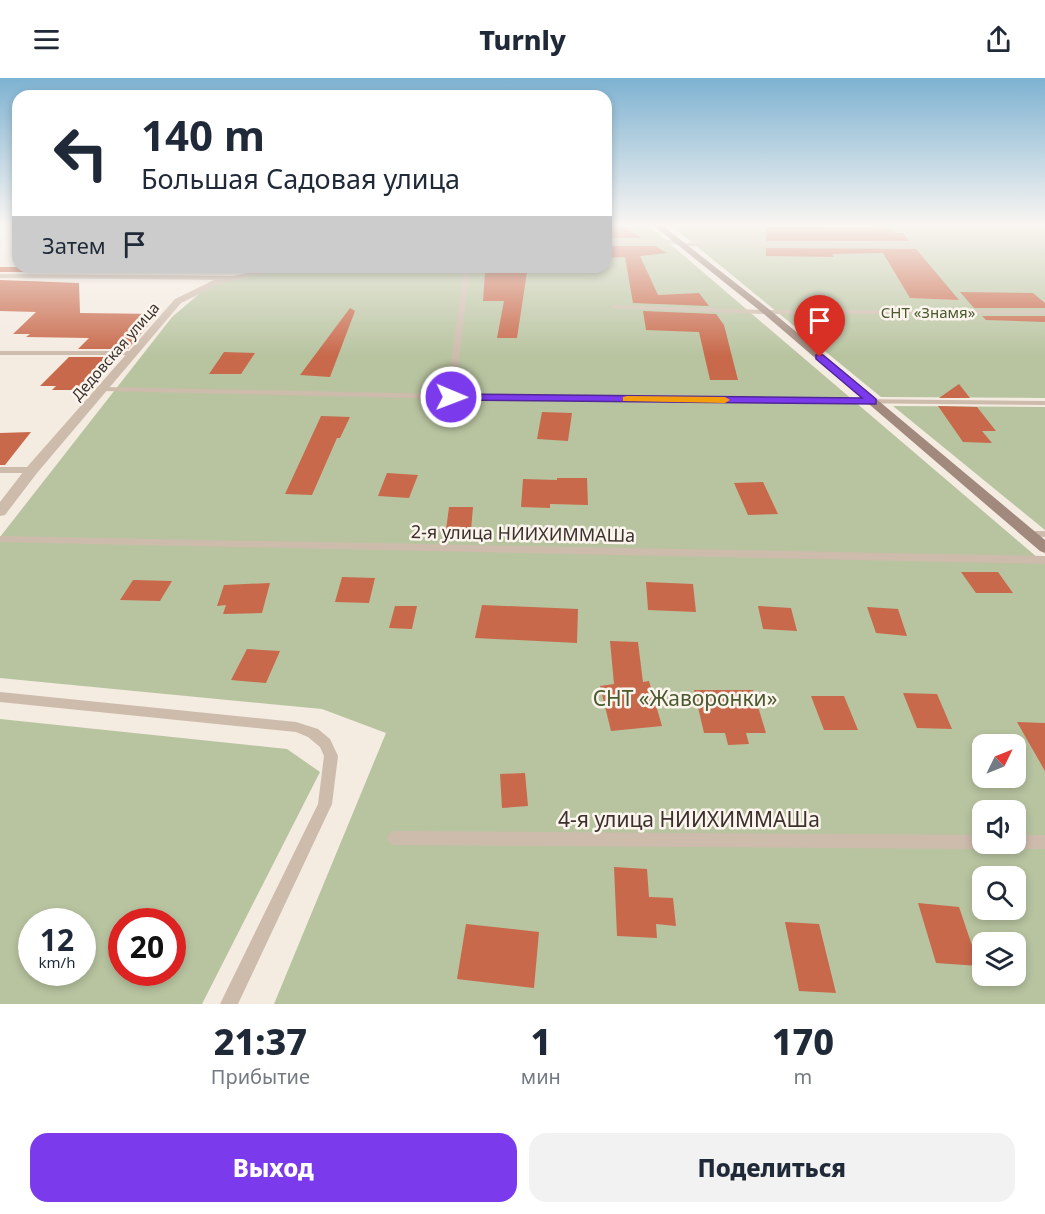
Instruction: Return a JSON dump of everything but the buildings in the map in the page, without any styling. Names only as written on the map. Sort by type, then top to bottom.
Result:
[{"type":"street","points":[[713,269],[767,312],[1045,548]]},
{"type":"street","name":"Дедовская улица","points":[[0,512],[32,470],[170,309],[188,294],[212,283],[259,273]]},
{"type":"lane","points":[[451,397],[466,273]]},
{"type":"lane","points":[[0,276],[234,278]]},
{"type":"lane","points":[[614,307],[767,312],[1045,312]]},
{"type":"lane","points":[[0,353],[131,354]]},
{"type":"lane","points":[[102,389],[451,397],[1045,403]]},
{"type":"lane","points":[[0,470],[32,470]]},
{"type":"lane","points":[[1028,534],[1045,534]]},
{"type":"lane","name":"2-я улица НИИХИММАШа","points":[[0,539],[1045,560]]},
{"type":"lane","points":[[0,697],[297,727],[313,733],[325,743],[331,756],[326,804],[229,1004]]},
{"type":"lane","name":"4-я улица НИИХИММАШа","points":[[395,838],[972,842]]},
{"type":"lane","points":[[1026,842],[1045,842]]},
{"type":"green space","name":"СНТ «Жаворонки»","points":[[612,269],[700,269],[1045,564],[1045,1004],[274,1004],[386,733],[322,709],[0,678],[0,537],[172,317],[212,283],[261,273],[612,273]]},
{"type":"green space","name":"СНТ «Знамя»","points":[[725,269],[1045,269],[1045,398],[881,397]]},
{"type":"green space","points":[[893,406],[1045,407],[1045,530]]},
{"type":"green space","points":[[0,719],[287,749],[320,772],[202,1004],[0,1004]]},
{"type":"slow traffic","points":[[627,399],[725,400]]},
{"type":"route","points":[[451,397],[872,402],[820,357]]}]
